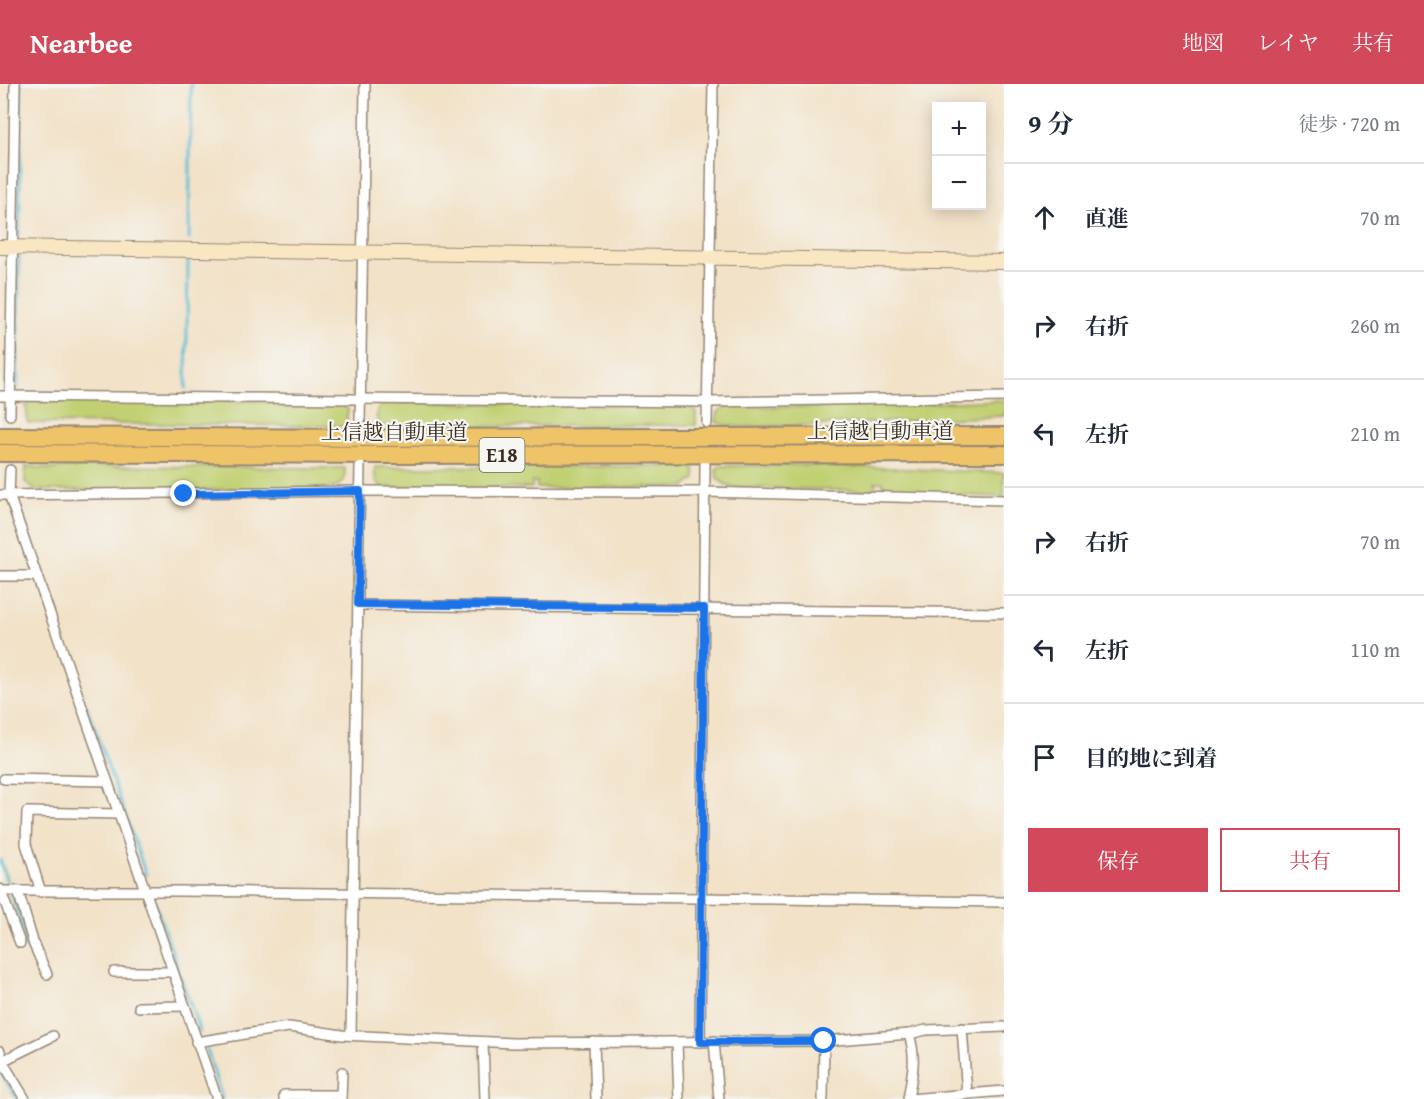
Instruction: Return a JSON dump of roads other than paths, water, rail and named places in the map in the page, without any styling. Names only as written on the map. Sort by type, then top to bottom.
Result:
[{"type":"highway","name":"上信越自動車道","points":[[0,436],[376,438],[1004,436]]},
{"type":"highway","name":"上信越自動車道","points":[[0,453],[1004,454]]},
{"type":"street","points":[[10,415],[6,248],[15,84]]},
{"type":"street","points":[[360,425],[365,84]]},
{"type":"street","points":[[707,423],[713,84]]},
{"type":"street","points":[[6,248],[1004,262]]},
{"type":"street","points":[[0,396],[707,402],[1004,397]]},
{"type":"street","points":[[700,1042],[705,464]]},
{"type":"street","points":[[351,1035],[360,465]]},
{"type":"street","points":[[10,470],[4,495],[37,576],[217,1099]]},
{"type":"street","points":[[4,495],[360,491],[705,492],[1004,500]]},
{"type":"street","points":[[0,576],[37,576]]},
{"type":"street","points":[[358,604],[1004,613]]},
{"type":"street","points":[[4,779],[107,781]]},
{"type":"street","points":[[41,892],[26,844],[27,812],[118,814]]},
{"type":"street","points":[[6,891],[354,893],[1004,903]]},
{"type":"street","points":[[6,891],[20,943]]},
{"type":"street","points":[[6,891],[47,974]]},
{"type":"street","points":[[114,972],[173,972]]},
{"type":"street","points":[[139,1007],[184,1006]]},
{"type":"street","points":[[196,1042],[289,1027],[351,1035],[483,1042],[824,1041],[909,1034],[926,1030],[1004,1027]]},
{"type":"street","points":[[962,1028],[967,1094]]},
{"type":"street","points":[[909,1034],[914,1049],[909,1099],[1004,1091]]},
{"type":"street","points":[[25,1099],[1,1056],[53,1036]]},
{"type":"street","points":[[714,1041],[719,1099]]},
{"type":"street","points":[[823,1099],[824,1041]]},
{"type":"street","points":[[483,1042],[485,1099]]},
{"type":"street","points":[[594,1042],[596,1099]]},
{"type":"street","points":[[677,1042],[679,1099]]},
{"type":"street","points":[[284,1099],[284,1095],[341,1097],[342,1072]]},
{"type":"waterway","points":[[19,235],[21,84]]},
{"type":"waterway","points":[[189,239],[191,84]]},
{"type":"waterway","points":[[17,388],[19,256]]},
{"type":"waterway","points":[[186,388],[188,261]]},
{"type":"waterway","points":[[20,508],[65,644]]},
{"type":"waterway","points":[[87,707],[146,875]]},
{"type":"waterway","points":[[0,860],[23,928],[26,948]]},
{"type":"waterway","points":[[154,900],[200,1032]]},
{"type":"waterway","points":[[207,1050],[222,1099]]},
{"type":"waterway","points":[[0,1070],[17,1099]]}]
